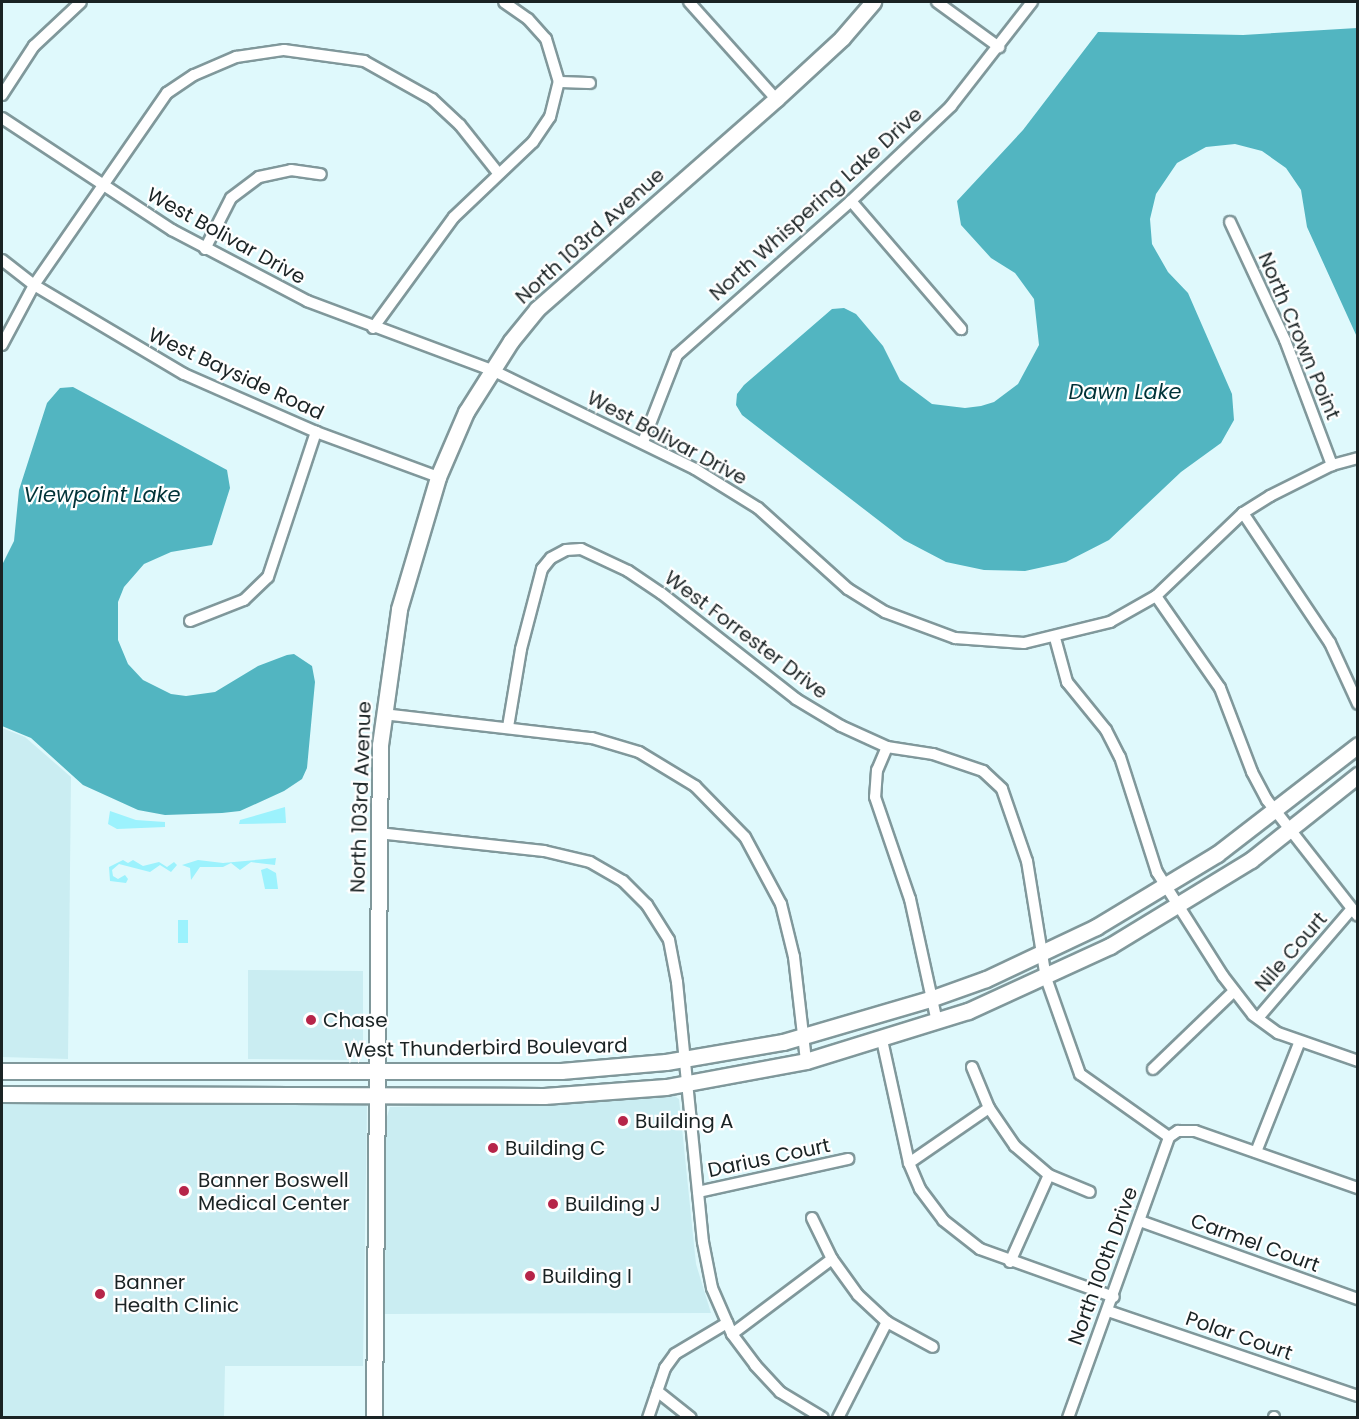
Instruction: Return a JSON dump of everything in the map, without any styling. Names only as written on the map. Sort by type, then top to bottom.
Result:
[{"type":"street","points":[[2,95],[34,46],[81,2]]},
{"type":"street","points":[[374,328],[421,258],[498,173],[533,142],[550,117],[559,82],[546,39],[528,19],[504,2]]},
{"type":"street","name":"North 103rd Avenue","points":[[374,1418],[378,833],[383,714],[399,609],[438,477],[466,412],[492,370],[537,309],[574,273],[776,99],[842,38],[873,2]]},
{"type":"street","points":[[937,2],[999,47]]},
{"type":"street","name":"North Whispering Lake Drive","points":[[643,442],[677,355],[851,201],[951,106],[1032,2]]},
{"type":"street","points":[[694,3],[776,99]]},
{"type":"street","points":[[2,345],[34,285],[100,186],[167,93],[194,75],[236,57],[284,50],[364,61],[394,75],[432,99],[460,125],[498,173]]},
{"type":"street","points":[[559,82],[590,82]]},
{"type":"street","name":"West Bolivar Drive","points":[[2,118],[100,186],[206,249],[307,301],[374,328],[492,370],[643,442],[758,508],[848,589],[885,612],[955,638],[1024,643],[1055,638],[1110,622],[1156,596],[1243,513],[1292,482],[1332,465],[1358,458]]},
{"type":"street","points":[[206,249],[231,198],[260,177],[291,170],[321,174]]},
{"type":"street","points":[[851,201],[961,328]]},
{"type":"street","name":"North Crown Point","points":[[1230,222],[1285,340],[1332,465]]},
{"type":"street","name":"West Bayside Road","points":[[2,260],[34,285],[184,374],[316,432],[438,477]]},
{"type":"street","points":[[190,621],[244,600],[268,577],[316,432]]},
{"type":"street","points":[[1243,513],[1330,643],[1358,704]]},
{"type":"street","name":"West Forrester Drive","points":[[508,727],[521,649],[542,569],[551,558],[566,550],[581,549],[628,571],[691,613],[796,699],[887,747],[933,754],[983,771],[1002,789],[1027,861],[1046,978],[1080,1074],[1173,1134]]},
{"type":"street","points":[[1156,596],[1220,688],[1252,772],[1276,811],[1354,913]]},
{"type":"street","points":[[1055,638],[1067,682],[1106,730],[1120,757],[1152,861],[1165,888],[1234,991],[1258,1018],[1278,1034],[1358,1060]]},
{"type":"street","points":[[383,714],[576,735],[639,752],[682,776],[723,810],[756,852],[781,904],[794,957],[806,1061]]},
{"type":"street","name":"West Thunderbird Boulevard","points":[[2,1071],[584,1070],[685,1060],[803,1037],[930,999],[1041,954],[1165,888],[1276,811],[1358,745]]},
{"type":"street","points":[[887,747],[877,770],[875,797],[910,899],[930,999],[937,1022]]},
{"type":"street","points":[[2,1094],[585,1094],[687,1084],[806,1061],[937,1022],[1046,978],[1177,908],[1289,830],[1358,775]]},
{"type":"street","points":[[378,833],[544,851],[590,862],[623,881],[647,905],[669,940],[685,1060],[706,1266],[732,1334],[780,1392],[823,1418]]},
{"type":"street","name":"Nile Court","points":[[1258,1018],[1354,913]]},
{"type":"street","points":[[1153,1069],[1234,991]]},
{"type":"street","points":[[882,1040],[909,1163],[920,1189],[943,1220],[980,1249],[1010,1262],[1114,1297]]},
{"type":"street","points":[[1256,1152],[1300,1041]]},
{"type":"street","points":[[972,1067],[989,1108],[1015,1146],[1049,1175],[1090,1192]]},
{"type":"street","points":[[584,1070],[585,1094]]},
{"type":"street","points":[[235,1095],[236,1072]]},
{"type":"street","points":[[909,1163],[989,1108]]},
{"type":"street","points":[[1173,1134],[1195,1131],[1357,1186]]},
{"type":"street","name":"North 100th Drive","points":[[1068,1418],[1173,1134]]},
{"type":"street","name":"Darius Court","points":[[698,1192],[848,1159]]},
{"type":"street","points":[[1010,1262],[1049,1175]]},
{"type":"street","points":[[812,1218],[832,1259],[858,1295],[887,1322],[933,1347]]},
{"type":"street","name":"Carmel Court","points":[[1140,1221],[1358,1299]]},
{"type":"street","points":[[732,1334],[832,1259]]},
{"type":"street","name":"Polar Court","points":[[1108,1311],[1358,1396]]},
{"type":"street","points":[[838,1418],[887,1322]]},
{"type":"street","points":[[648,1418],[657,1391],[675,1354],[690,1342],[727,1323]]},
{"type":"street","points":[[657,1391],[691,1418]]},
{"type":"shaded area","points":[[2,728],[25,737],[71,777],[68,1059],[2,1057]]},
{"type":"shaded area","points":[[285,807],[286,823],[239,824],[240,820]]},
{"type":"shaded area","points":[[110,811],[136,820],[165,822],[165,827],[117,829],[108,824]]},
{"type":"shaded area","points":[[276,858],[275,865],[251,862],[240,870],[231,863],[223,867],[200,867],[191,880],[190,868],[182,865],[198,860],[223,863]]},
{"type":"shaded area","points":[[123,860],[128,863],[133,860],[143,866],[159,862],[167,867],[174,862],[177,865],[171,872],[160,865],[150,872],[119,864],[112,870],[113,876],[118,879],[125,875],[128,879],[126,883],[110,881],[109,867]]},
{"type":"shaded area","points":[[267,868],[276,873],[278,889],[265,889],[261,870]]},
{"type":"shaded area","points":[[178,920],[188,920],[188,943],[178,943]]},
{"type":"shaded area","points":[[248,970],[363,971],[363,1053],[349,1060],[248,1059]]},
{"type":"shaded area","points":[[671,1094],[679,1099],[696,1264],[711,1313],[385,1314],[386,1120],[390,1107],[567,1103]]},
{"type":"shaded area","name":"Banner Boswell Medical Center","points":[[2,1100],[358,1102],[367,1106],[363,1366],[225,1366],[224,1417],[2,1418]]},
{"type":"water","name":"Dawn Lake","points":[[1357,28],[1357,337],[1307,227],[1301,190],[1286,168],[1262,151],[1235,144],[1206,147],[1177,163],[1156,194],[1150,219],[1152,244],[1168,272],[1188,293],[1232,394],[1234,420],[1221,443],[1181,472],[1109,540],[1066,562],[1025,571],[984,570],[946,562],[904,540],[742,415],[736,405],[737,394],[744,385],[832,309],[844,308],[856,314],[883,346],[900,380],[932,404],[965,408],[981,406],[994,402],[1018,384],[1039,345],[1034,299],[1015,273],[991,258],[961,225],[957,201],[1023,130],[1098,32],[1243,35]]},
{"type":"water","name":"Viewpoint Lake","points":[[73,387],[227,470],[230,488],[212,545],[171,552],[144,564],[124,587],[118,602],[118,640],[128,664],[143,680],[171,694],[186,696],[215,692],[258,666],[287,655],[294,654],[312,666],[315,682],[307,768],[302,779],[284,791],[240,811],[165,815],[138,810],[83,785],[31,738],[2,726],[2,565],[14,541],[19,490],[47,403],[60,388]]},
{"type":"place","name":"Chase","points":[[311,1020]]},
{"type":"place","name":"Building A","points":[[623,1121]]},
{"type":"place","name":"Building C","points":[[493,1148]]},
{"type":"place","name":"Banner Boswell Medical Center","points":[[184,1191]]},
{"type":"place","name":"Building J","points":[[553,1204]]},
{"type":"place","name":"Building I","points":[[530,1276]]},
{"type":"place","name":"Banner Health Clinic","points":[[100,1294]]}]
